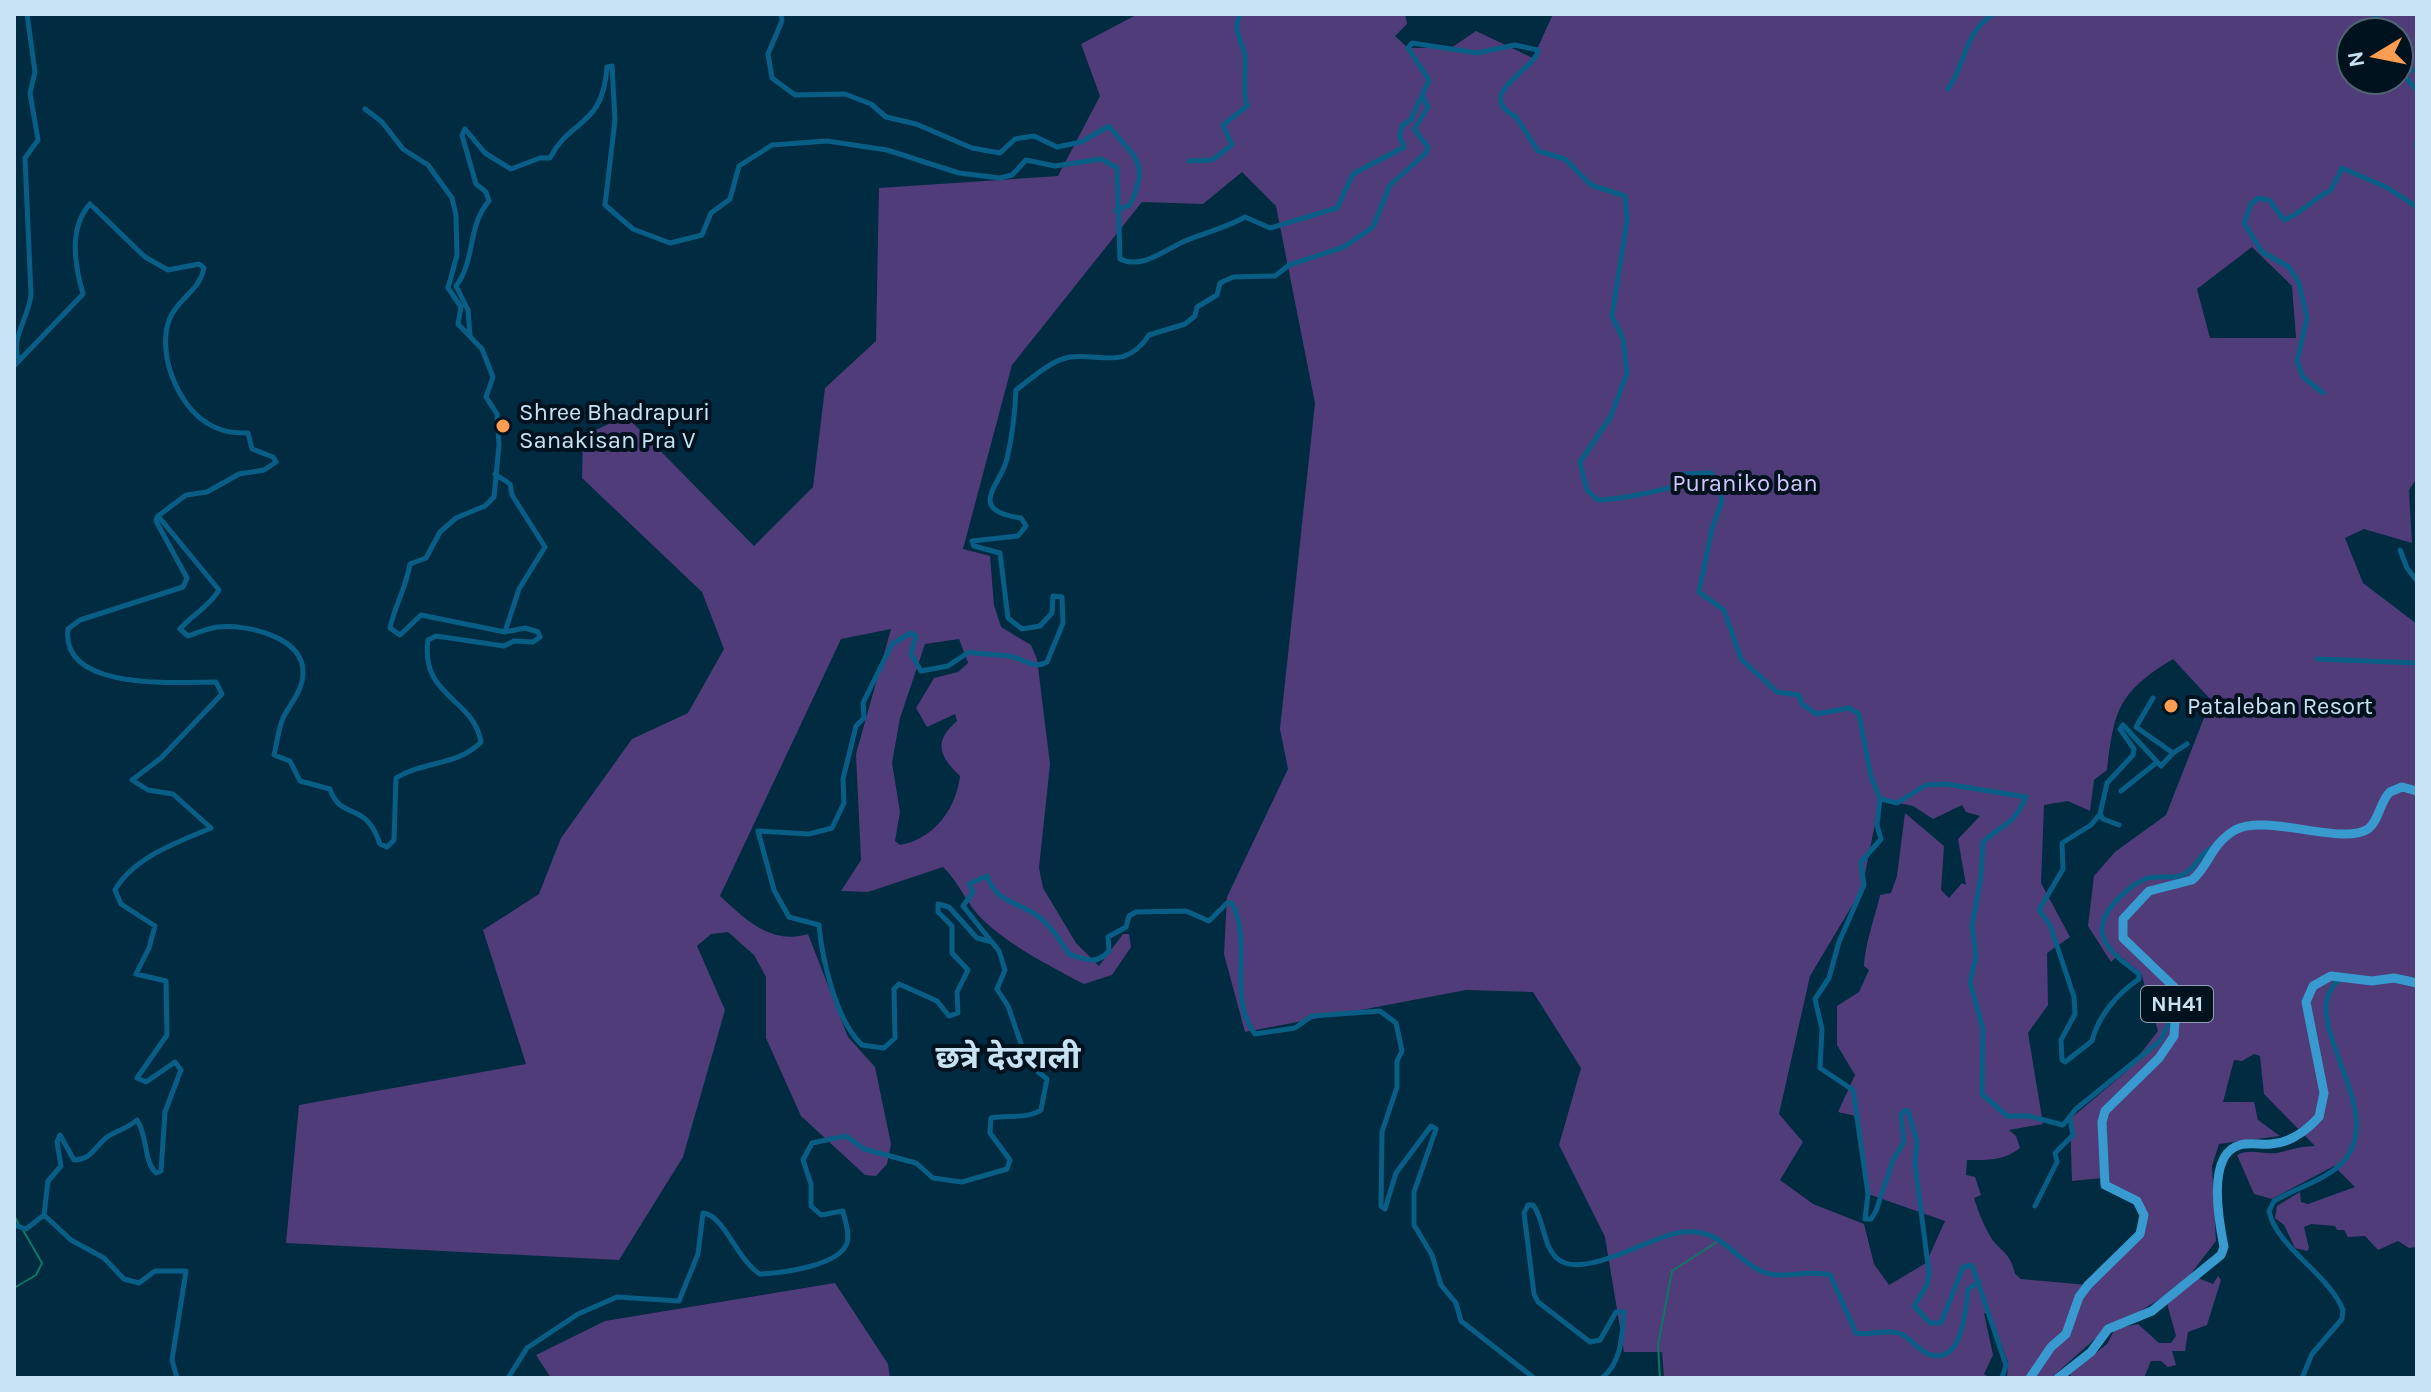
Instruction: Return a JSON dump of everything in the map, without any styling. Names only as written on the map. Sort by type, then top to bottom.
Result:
[{"type":"highway","name":"NH41","points":[[2030,1378],[2051,1347],[2066,1334],[2079,1297],[2088,1285],[2143,1228],[2144,1215],[2137,1201],[2105,1185],[2102,1122],[2105,1111],[2172,1043],[2177,1009],[2174,987],[2130,948],[2123,938],[2120,925],[2149,891],[2185,885],[2197,876],[2213,847],[2235,830],[2253,824],[2305,831],[2361,831],[2373,824],[2390,792],[2402,787],[2417,791]]},
{"type":"highway","points":[[2058,1378],[2091,1352],[2108,1329],[2152,1311],[2221,1255],[2224,1247],[2218,1182],[2228,1151],[2240,1145],[2282,1143],[2319,1117],[2324,1093],[2306,1002],[2320,980],[2331,976],[2372,981],[2394,978],[2417,983]]},
{"type":"street","points":[[781,14],[782,21],[768,54],[772,78],[795,95],[845,94],[871,104],[886,117],[916,124],[972,148],[1000,153],[1015,139],[1034,136],[1057,147],[1081,142],[1109,126],[1141,167],[1143,178],[1130,205],[1116,211]]},
{"type":"street","points":[[1189,161],[1212,160],[1232,145],[1223,125],[1247,106],[1242,85],[1245,55],[1236,30],[1240,14]]},
{"type":"street","points":[[1948,89],[1961,70],[1975,27],[1993,14]]},
{"type":"street","points":[[19,359],[15,343],[30,309],[31,294],[25,158],[38,140],[30,93],[35,72],[27,16]]},
{"type":"street","points":[[470,335],[468,310],[456,286],[467,272],[477,214],[489,201],[486,192],[476,184],[462,135],[465,129],[485,153],[511,169],[540,158],[550,158],[555,149],[595,113],[606,83],[607,67],[612,66],[615,120],[605,205],[633,229],[670,243],[702,235],[711,213],[730,199],[739,166],[772,145],[827,141],[872,148],[959,173],[1000,178],[1012,175],[1026,160],[1055,166],[1101,159],[1117,168],[1116,211],[1120,259],[1128,263],[1160,256],[1183,242],[1245,217],[1270,228],[1337,208],[1353,174],[1404,147],[1400,131],[1411,119],[1429,80],[1408,48],[1412,43],[1477,53],[1515,45],[1538,50],[1531,65],[1508,81],[1503,89],[1502,98],[1510,114],[1516,117],[1538,151],[1565,159],[1591,185],[1625,196],[1627,220],[1617,267],[1620,286],[1612,316],[1623,339],[1627,373],[1611,416],[1580,462],[1587,490],[1598,500],[1611,500],[1619,495],[1679,485],[1682,474],[1711,473],[1718,483],[1722,501],[1699,592],[1724,610],[1741,659],[1777,692],[1799,695],[1802,704],[1816,714],[1849,708],[1859,714],[1871,777],[1880,799],[1877,825],[1881,839],[1861,862],[1864,885],[1839,942],[1829,978],[1815,999],[1822,1029],[1820,1068],[1853,1090],[1868,1194],[1865,1219],[1871,1219],[1876,1211],[1893,1160],[1904,1142],[1902,1112],[1907,1110],[1910,1113],[1917,1141],[1915,1164],[1929,1273],[1927,1285],[1915,1307],[1936,1325],[1945,1316],[1963,1267],[1972,1265],[2006,1365],[2002,1378]]},
{"type":"street","points":[[992,942],[977,938],[949,907],[938,904],[938,912],[952,926],[952,953],[968,970],[957,992],[956,1017],[949,1016],[937,1001],[899,984],[894,989],[895,1038],[884,1048],[874,1050],[862,1045],[845,1022],[821,953],[819,925],[789,917],[774,890],[758,831],[809,834],[832,828],[844,803],[843,779],[856,726],[864,718],[863,703],[892,644],[911,633],[916,636],[911,654],[921,671],[948,666],[969,652],[1008,656],[1037,665],[1047,662],[1063,623],[1062,597],[1053,596],[1052,613],[1040,626],[1022,629],[1008,618],[1000,553],[974,546],[972,541],[1018,536],[1026,526],[1021,518],[999,512],[991,502],[990,488],[1006,463],[1016,390],[1059,360],[1071,357],[1115,360],[1144,343],[1149,335],[1185,324],[1195,316],[1197,307],[1217,295],[1220,283],[1233,277],[1275,276],[1289,265],[1353,241],[1373,227],[1390,185],[1425,154],[1428,147],[1414,129],[1427,113],[1428,107],[1422,96]]},
{"type":"street","points":[[158,516],[219,590],[212,603],[191,616],[180,629],[188,636],[218,627],[248,630],[290,643],[300,657],[304,675],[293,704],[283,717],[274,755],[290,761],[300,781],[330,789],[334,801],[350,812],[362,813],[373,823],[380,844],[387,847],[394,840],[396,778],[410,769],[454,761],[481,742],[480,734],[458,705],[431,677],[426,655],[428,640],[436,636],[504,646],[514,641],[533,642],[540,637],[538,632],[525,628],[505,632],[421,615],[400,635],[390,628],[394,608],[404,595],[410,564],[426,558],[440,532],[456,518],[485,506],[494,497],[499,445],[497,414],[486,397],[493,377],[482,349],[458,324],[461,307],[448,288],[457,255],[456,215],[452,198],[428,165],[403,149],[382,122],[365,109]]},
{"type":"street","points":[[2417,141],[2417,148]]},
{"type":"street","points":[[2323,393],[2303,377],[2297,361],[2307,318],[2299,283],[2289,267],[2262,252],[2244,223],[2245,215],[2258,198],[2269,200],[2284,220],[2290,218],[2313,198],[2331,190],[2342,168],[2386,187],[2417,207]]},
{"type":"street","points":[[14,366],[83,294],[76,267],[76,239],[84,211],[90,204],[145,257],[168,270],[199,264],[204,268],[199,285],[170,317],[165,340],[168,364],[191,409],[205,423],[226,433],[248,433],[252,449],[273,457],[276,462],[264,470],[239,474],[207,492],[186,495],[158,516],[156,521],[187,578],[183,587],[80,620],[68,629],[67,642],[76,657],[96,673],[129,681],[216,682],[222,694],[161,758],[132,780],[148,790],[173,794],[211,828],[166,846],[122,878],[115,890],[121,904],[155,926],[149,948],[136,974],[166,981],[167,1035],[137,1078],[146,1082],[175,1062],[181,1070],[165,1112],[161,1171],[156,1173],[150,1167],[145,1131],[137,1120],[127,1129],[107,1137],[84,1160],[74,1160],[60,1135],[57,1142],[61,1166],[48,1181],[44,1215],[26,1229],[14,1225]]},
{"type":"street","points":[[495,474],[510,484],[512,495],[545,547],[519,589],[505,632]]},
{"type":"street","points":[[2400,550],[2407,568],[2417,581]]},
{"type":"street","points":[[2317,659],[2417,663]]},
{"type":"street","points":[[2153,698],[2136,727],[2173,753]]},
{"type":"street","points":[[2187,744],[2161,766],[2123,725],[2120,729],[2134,749],[2133,755],[2107,783],[2100,814],[2091,825],[2062,843],[2063,869],[2039,910],[2050,925],[2074,997],[2075,1014],[2066,1026],[2059,1051],[2065,1062],[2092,1041],[2110,1007],[2139,979],[2139,974],[2109,949],[2103,936],[2102,921],[2108,910],[2131,886],[2148,878],[2184,875],[2213,847]]},
{"type":"street","points":[[2121,791],[2156,763]]},
{"type":"street","points":[[1880,799],[1897,803],[1926,785],[1946,784],[2026,797],[2018,815],[2003,830],[1991,834],[1983,842],[1981,877],[1972,925],[1976,957],[1970,982],[1983,1029],[1982,1094],[2007,1116],[2029,1116],[2063,1125],[2076,1109],[2160,1041],[2177,1009]]},
{"type":"street","points":[[2100,814],[2103,819],[2119,825]]},
{"type":"street","points":[[508,1378],[527,1348],[578,1314],[617,1297],[679,1301],[698,1254],[703,1213],[720,1223],[737,1247],[740,1259],[760,1274],[781,1273],[836,1258],[846,1245],[848,1236],[843,1211],[821,1215],[811,1206],[811,1184],[803,1160],[812,1143],[846,1136],[864,1149],[916,1163],[933,1178],[962,1182],[1007,1169],[1010,1160],[990,1133],[991,1118],[1010,1114],[1031,1117],[1041,1110],[1047,1079],[1030,1070],[1008,1006],[998,993],[1005,970],[999,951],[963,906],[973,892],[969,884],[987,876],[992,889],[1053,928],[1069,954],[1094,961],[1101,960],[1109,951],[1108,937],[1126,927],[1129,916],[1136,912],[1186,911],[1209,921],[1227,903],[1232,903],[1244,949],[1239,977],[1248,1025],[1255,1034],[1295,1028],[1312,1016],[1380,1011],[1396,1023],[1402,1051],[1397,1061],[1397,1087],[1382,1132],[1381,1206],[1385,1209],[1396,1173],[1413,1148],[1431,1126],[1436,1129],[1414,1192],[1414,1225],[1432,1255],[1441,1285],[1456,1303],[1461,1321],[1534,1378]]},
{"type":"street","points":[[2302,1378],[2306,1362],[2342,1319],[2343,1310],[2314,1269],[2272,1223],[2269,1211],[2274,1201],[2341,1164],[2357,1127],[2353,1092],[2345,1069],[2334,1052],[2327,1011],[2333,985],[2342,978]]},
{"type":"street","points":[[2035,1206],[2057,1162],[2055,1153],[2073,1135],[2070,1119]]},
{"type":"street","points":[[1602,1378],[1613,1370],[1619,1357],[1624,1312],[1616,1312],[1600,1340],[1590,1342],[1538,1302],[1534,1294],[1524,1213],[1528,1205],[1533,1205],[1539,1212],[1553,1252],[1567,1262],[1589,1263],[1672,1234],[1694,1232],[1725,1242],[1765,1273],[1830,1275],[1856,1333],[1897,1332],[1927,1354],[1944,1353],[1955,1347],[1966,1318],[1968,1289],[1979,1282]]},
{"type":"street","points":[[44,1215],[71,1240],[104,1258],[124,1279],[139,1283],[155,1271],[186,1271],[172,1360],[177,1378]]},
{"type":"green space","name":"Puraniko ban","points":[[1138,14],[1405,14],[1407,24],[1395,36],[1408,48],[1451,48],[1476,31],[1533,58],[1553,14],[2417,14],[2417,478],[2409,490],[2412,543],[2364,529],[2345,538],[2363,583],[2417,624],[2417,1247],[2409,1248],[2398,1241],[2378,1250],[2365,1236],[2348,1237],[2344,1230],[2337,1230],[2335,1226],[2311,1224],[2304,1227],[2307,1251],[2295,1248],[2284,1225],[2275,1218],[2277,1206],[2300,1192],[2301,1202],[2308,1204],[2355,1187],[2334,1166],[2272,1199],[2254,1194],[2237,1155],[2247,1152],[2277,1153],[2315,1146],[2264,1094],[2260,1056],[2254,1054],[2242,1061],[2234,1060],[2223,1102],[2254,1102],[2258,1120],[2280,1136],[2219,1144],[2212,1166],[2216,1241],[2190,1275],[2213,1284],[2218,1276],[2221,1280],[2207,1325],[2188,1332],[2185,1351],[2172,1351],[2176,1365],[2168,1367],[2161,1361],[2151,1361],[2144,1378],[2071,1378],[2070,1374],[2107,1344],[2115,1329],[2138,1324],[2159,1343],[2171,1343],[2176,1336],[2165,1296],[2097,1337],[2051,1378],[2007,1378],[2008,1362],[1990,1314],[1984,1313],[1993,1355],[1984,1374],[1990,1378],[1664,1378],[1662,1352],[1624,1352],[1605,1237],[1559,1145],[1581,1068],[1533,992],[1466,990],[1245,1032],[1224,954],[1227,897],[1288,769],[1280,729],[1315,403],[1276,206],[1242,172],[1203,204],[1142,202],[1012,365],[963,549],[990,556],[994,605],[1001,627],[1031,645],[1037,659],[1050,764],[1039,868],[1043,888],[1076,943],[1099,966],[1123,934],[1129,934],[1131,947],[1112,975],[1084,984],[1019,948],[978,914],[943,867],[868,892],[841,891],[861,860],[856,754],[891,629],[841,639],[720,896],[750,921],[771,933],[795,937],[808,934],[848,1037],[875,1067],[891,1144],[887,1164],[876,1176],[865,1175],[801,1116],[766,1038],[766,977],[754,955],[728,932],[711,934],[697,946],[725,1010],[683,1157],[619,1260],[286,1243],[299,1105],[526,1064],[483,930],[539,894],[561,838],[632,739],[688,713],[724,649],[702,592],[582,478],[583,436],[626,416],[754,546],[813,487],[825,388],[876,341],[879,188],[1058,176],[1100,96],[1081,44]],"holes":[[[2252,247],[2292,286],[2296,338],[2210,338],[2197,289]],[[959,639],[968,663],[958,672],[934,678],[916,708],[927,727],[955,714],[957,721],[944,736],[942,749],[947,762],[960,776],[958,788],[948,811],[933,829],[912,842],[900,845],[895,841],[900,812],[892,763],[900,718],[925,644]],[[2173,659],[2211,700],[2166,815],[2115,852],[2094,876],[2088,926],[2111,962],[2119,955],[2141,973],[2158,1031],[2127,1071],[2070,1119],[2072,1181],[2103,1178],[2142,1206],[2140,1234],[2088,1285],[2021,1279],[2015,1274],[2008,1256],[1990,1236],[1974,1198],[1981,1195],[1975,1177],[1966,1175],[1967,1160],[2001,1158],[2020,1148],[2016,1136],[2009,1130],[2043,1124],[2028,1033],[2048,1005],[2047,953],[2070,937],[2041,883],[2044,805],[2068,801],[2090,811],[2094,780],[2107,770],[2113,732],[2122,704],[2155,671]],[[1880,799],[1913,806],[1933,819],[1962,805],[1966,812],[1980,816],[1958,839],[1966,885],[1962,883],[1949,898],[1941,890],[1944,846],[1905,813],[1897,876],[1891,893],[1880,895],[1868,939],[1864,966],[1869,970],[1859,992],[1837,1006],[1837,1045],[1855,1075],[1838,1112],[1856,1116],[1868,1194],[1945,1221],[1926,1263],[1889,1285],[1874,1264],[1864,1224],[1813,1204],[1780,1180],[1803,1142],[1779,1114],[1810,976],[1862,889]]]},
{"type":"green space","points":[[835,1283],[888,1364],[890,1378],[551,1378],[536,1355],[605,1321]]},
{"type":"waterway","points":[[14,1215],[19,1225]]},
{"type":"waterway","points":[[14,1288],[36,1275],[42,1263],[23,1230]]},
{"type":"waterway","points":[[1660,1378],[1658,1345],[1672,1271],[1717,1242]]},
{"type":"place","name":"Shree Bhadrapuri Sanakisan Pra V","points":[[503,426]]},
{"type":"place","name":"Pataleban Resort","points":[[2171,706]]},
{"type":"district","name":"छत्रे देउराली","points":[[1008,1057]]}]
